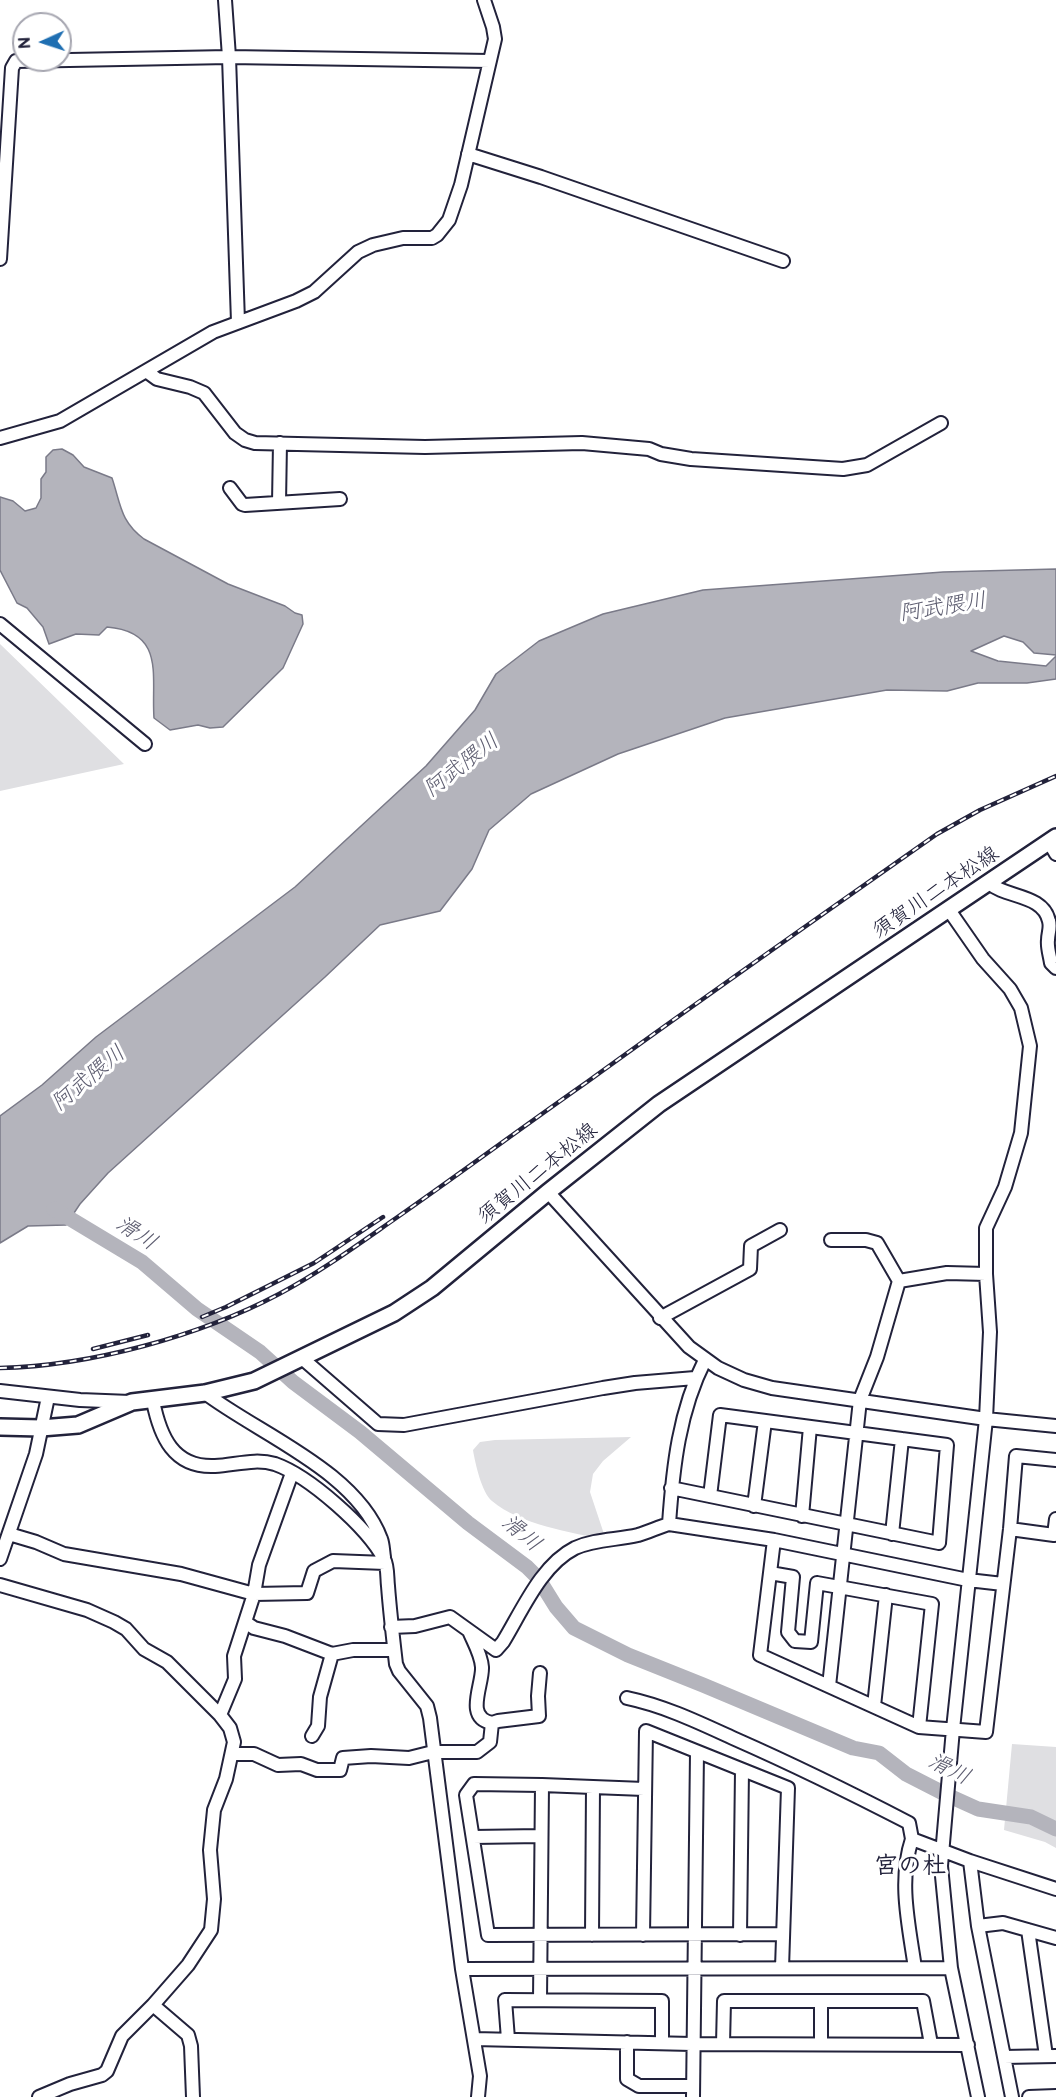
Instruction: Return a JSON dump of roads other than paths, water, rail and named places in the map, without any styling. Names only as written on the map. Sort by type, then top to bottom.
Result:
[{"type":"main road","name":"須賀川二本松線","points":[[0,1427],[41,1428],[78,1425],[132,1402],[205,1393],[263,1378],[394,1313],[432,1288],[659,1104],[988,883],[1054,844]]},
{"type":"street","points":[[225,0],[238,322]]},
{"type":"street","points":[[0,438],[60,422],[213,332],[314,292],[358,252],[373,245],[403,238],[432,238],[437,235],[449,220],[461,184],[495,39],[484,0]]},
{"type":"street","points":[[0,259],[12,68],[16,61],[229,57],[490,61]]},
{"type":"street","points":[[468,154],[783,261]]},
{"type":"street","points":[[146,370],[157,380],[190,387],[204,393],[234,433],[245,440],[260,444],[425,447],[582,443],[649,449],[661,454],[692,459],[843,470],[867,465],[940,423]]},
{"type":"street","points":[[279,503],[280,443]]},
{"type":"street","points":[[230,488],[242,504],[340,499]]},
{"type":"street","points":[[0,624],[146,744]]},
{"type":"street","points":[[988,883],[997,890],[1034,901],[1048,917],[1050,927],[1047,941],[1051,963],[1056,968]]},
{"type":"street","points":[[949,910],[983,959],[1010,989],[1021,1008],[1030,1046],[1021,1133],[1005,1187],[986,1228],[990,1332],[986,1419],[942,1850],[942,1890],[951,1968],[978,2097]]},
{"type":"street","points":[[548,1192],[688,1347],[705,1360],[744,1380],[772,1388],[986,1419],[1056,1426]]},
{"type":"street","points":[[660,1318],[750,1269],[751,1246],[780,1230]]},
{"type":"street","points":[[830,1686],[860,1400],[877,1357],[899,1281],[877,1243],[866,1240],[831,1240]]},
{"type":"street","points":[[899,1281],[947,1273],[986,1274]]},
{"type":"street","points":[[301,1360],[378,1424],[387,1425],[404,1425],[614,1386],[695,1378]]},
{"type":"street","points":[[669,1524],[671,1488],[682,1417],[695,1378],[705,1360]]},
{"type":"street","points":[[0,1391],[48,1397],[132,1402]]},
{"type":"street","points":[[205,1393],[244,1420],[293,1448],[347,1491],[359,1502],[382,1539],[391,1627],[399,1671],[427,1706],[462,1969],[480,2076],[478,2097]]},
{"type":"street","points":[[0,1559],[36,1454],[48,1397]]},
{"type":"street","points":[[153,1401],[161,1434],[169,1446],[183,1459],[195,1464],[215,1466],[241,1462],[263,1462],[274,1464],[292,1473],[320,1489],[337,1505],[362,1530],[385,1562]]},
{"type":"street","points":[[671,1488],[939,1543],[947,1445],[720,1416],[710,1496]]},
{"type":"street","points":[[754,1506],[765,1421]]},
{"type":"street","points":[[802,1516],[810,1427]]},
{"type":"street","points":[[892,1534],[902,1439]]},
{"type":"street","points":[[774,1540],[760,1655],[919,1727],[986,1732],[1010,1529],[1016,1456],[1056,1460]]},
{"type":"street","points":[[220,1715],[236,1679],[234,1656],[254,1594],[259,1565],[292,1473]]},
{"type":"street","points":[[1010,1529],[1054,1535],[1056,1519]]},
{"type":"street","points":[[391,1627],[415,1626],[450,1617],[496,1650],[543,1576],[560,1558],[575,1548],[597,1541],[639,1534],[669,1524],[774,1540],[968,1580],[1003,1584]]},
{"type":"street","points":[[9,1534],[36,1542],[63,1554],[181,1574],[254,1594],[307,1593],[314,1571],[333,1561],[385,1562]]},
{"type":"street","points":[[770,1573],[793,1577],[788,1632],[795,1641],[811,1642],[817,1583],[932,1604],[919,1727]]},
{"type":"street","points":[[0,1585],[87,1611],[126,1629],[144,1649],[167,1662],[220,1715],[230,1728],[234,1742],[233,1754],[214,1810],[210,1850],[214,1899],[211,1930],[188,1965],[122,2036],[107,2071],[102,2075],[69,2084],[39,2097]]},
{"type":"street","points":[[874,1706],[886,1595]]},
{"type":"street","points":[[246,1622],[254,1628],[285,1636],[332,1654],[353,1650],[394,1650]]},
{"type":"street","points":[[469,1631],[480,1656],[482,1669],[477,1701],[478,1716],[483,1721],[492,1723],[539,1716],[540,1673]]},
{"type":"street","points":[[312,1736],[318,1726],[320,1697],[332,1654]]},
{"type":"street","points":[[627,1698],[655,1705],[700,1723],[835,1784],[909,1823],[912,1839],[906,1870],[906,1904],[915,1968]]},
{"type":"street","points":[[233,1754],[254,1754],[278,1766],[301,1764],[318,1770],[340,1770],[343,1758],[371,1756],[409,1758],[433,1752],[477,1752],[490,1742],[492,1723]]},
{"type":"street","points":[[643,1935],[646,1731],[788,1788],[782,1968]]},
{"type":"street","points":[[627,2042],[627,2079],[639,2086],[693,2092],[697,1752]]},
{"type":"street","points":[[740,1935],[742,1770]]},
{"type":"street","points":[[644,1790],[474,1784],[466,1795],[488,1935],[783,1934]]},
{"type":"street","points":[[540,2000],[542,1785]]},
{"type":"street","points":[[592,1935],[593,1787]]},
{"type":"street","points":[[473,1837],[542,1836]]},
{"type":"street","points":[[912,1839],[1056,1889]]},
{"type":"street","points":[[970,1861],[978,1926],[1012,2097]]},
{"type":"street","points":[[978,1926],[1003,1923],[1056,1938]]},
{"type":"street","points":[[1004,2057],[1051,2056],[1028,1930]]},
{"type":"street","points":[[462,1969],[951,1968]]},
{"type":"street","points":[[508,2039],[505,2000],[662,2001],[662,2043]]},
{"type":"street","points":[[723,2044],[724,2001],[923,2001],[931,2044]]},
{"type":"street","points":[[821,2001],[821,2044]]},
{"type":"street","points":[[153,2005],[188,2035],[191,2046],[193,2097]]},
{"type":"street","points":[[474,2039],[692,2044],[968,2045]]},
{"type":"street","points":[[1029,2097],[1056,2096]]},
{"type":"water","points":[[62,449],[73,455],[84,467],[112,478],[126,519],[144,539],[228,584],[302,615],[303,624],[283,668],[223,727],[210,728],[198,725],[170,730],[154,718],[152,659],[147,647],[139,637],[126,631],[107,627],[99,635],[76,634],[49,644],[43,627],[27,608],[17,603],[0,570],[0,497],[13,501],[25,511],[36,508],[41,498],[41,479],[46,472],[46,457],[53,450]]},
{"type":"water","name":"阿武隈川","points":[[1056,569],[1056,655],[1034,653],[1023,642],[1004,636],[971,651],[998,661],[1046,666],[1056,656],[1056,679],[1027,683],[978,683],[947,691],[887,690],[725,718],[618,754],[531,794],[489,830],[472,869],[440,911],[380,925],[108,1173],[80,1204],[66,1225],[28,1226],[0,1243],[0,1116],[42,1085],[96,1037],[295,887],[426,766],[475,710],[496,674],[539,641],[603,614],[703,590],[943,572]]},
{"type":"waterway","name":"滑川","points":[[54,1209],[142,1262],[197,1309],[260,1352],[293,1382],[360,1432],[468,1523],[527,1567],[538,1578],[556,1607],[574,1628],[628,1655],[853,1748],[879,1753],[906,1774],[978,1809],[1031,1817],[1056,1829]]},
{"type":"railway","points":[[0,1368],[70,1362],[144,1346],[215,1323],[279,1294],[399,1216],[937,834],[980,810],[1056,776]]},
{"type":"railway","points":[[202,1317],[314,1263],[383,1217]]},
{"type":"railway","points":[[93,1349],[148,1335]]},
{"type":"district","name":"宮の杜","points":[[910,1867]]}]
